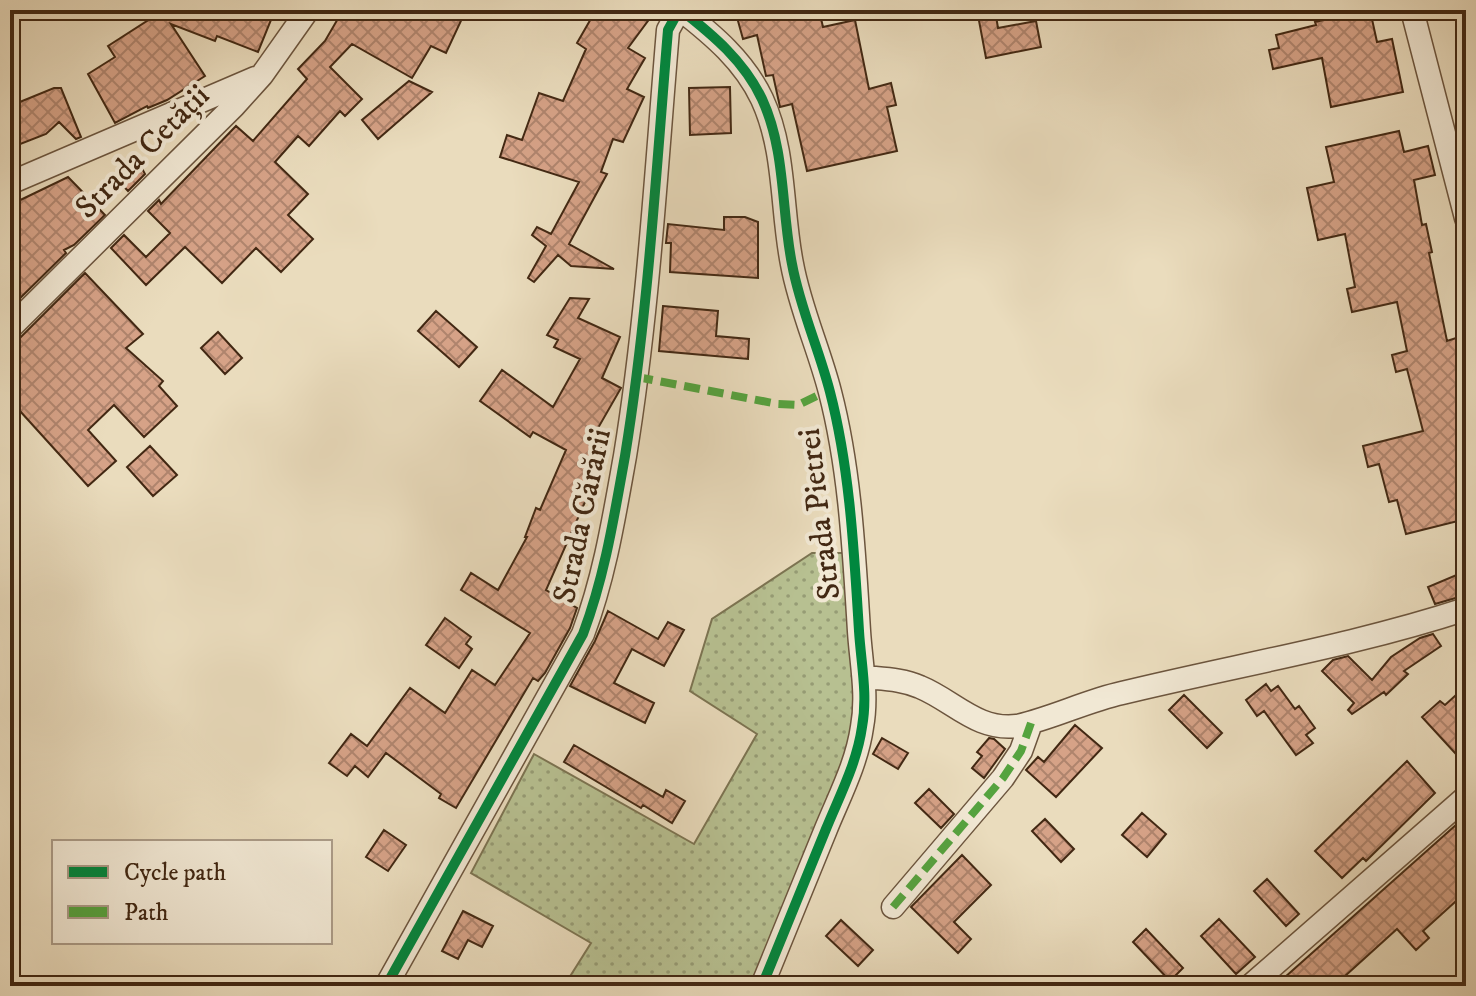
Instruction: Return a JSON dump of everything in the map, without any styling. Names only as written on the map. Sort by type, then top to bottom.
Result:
[{"type":"street","name":"Strada Cetății","points":[[10,328],[234,106],[262,75],[308,10]]},
{"type":"street","name":"Strada Pietrei","points":[[680,10],[718,40],[738,62],[761,98],[773,128],[792,265],[838,430],[857,576],[864,712],[856,754],[762,986]]},
{"type":"street","name":"Strada Cărării","points":[[386,986],[583,634],[597,596],[608,555],[637,377],[668,30],[680,10]]},
{"type":"street","points":[[1417,12],[1466,218]]},
{"type":"street","points":[[10,183],[262,75]]},
{"type":"street","points":[[864,677],[923,688],[970,717],[1003,728],[1031,723],[1068,708],[1121,693],[1415,626],[1466,609]]},
{"type":"street","points":[[893,907],[1003,778],[1021,751],[1031,723]]},
{"type":"street","points":[[1250,986],[1466,797]]},
{"type":"green space","points":[[812,553],[843,553],[856,681],[852,742],[751,986],[564,986],[591,943],[471,873],[534,754],[694,844],[757,734],[690,691],[712,619]]},
{"type":"building","points":[[139,10],[275,10],[258,52],[217,36],[215,41],[171,24],[205,76],[167,100],[147,106],[115,123],[88,74],[115,57],[108,46],[153,17]]},
{"type":"building","points":[[343,10],[466,10],[446,53],[431,46],[412,78],[352,44],[330,67],[362,99],[345,116],[340,111],[309,146],[298,136],[275,162],[308,194],[288,215],[313,239],[281,272],[256,248],[222,283],[185,247],[146,285],[111,248],[124,235],[146,257],[170,233],[148,211],[159,200],[161,204],[236,126],[253,141],[307,79],[298,69],[325,41]]},
{"type":"building","points":[[596,10],[656,10],[628,48],[645,58],[627,89],[644,97],[623,142],[613,139],[601,172],[607,174],[569,244],[614,269],[571,266],[558,255],[534,282],[528,278],[546,246],[532,235],[537,227],[551,234],[579,182],[500,157],[507,135],[522,140],[539,93],[563,101],[586,49],[577,43]]},
{"type":"building","points":[[735,10],[819,10],[823,27],[855,20],[869,89],[891,83],[896,105],[887,107],[897,151],[807,171],[792,104],[780,107],[773,75],[766,76],[757,35],[743,39]]},
{"type":"building","points":[[977,10],[995,10],[998,28],[1036,21],[1041,47],[986,58]]},
{"type":"building","points":[[1330,10],[1370,10],[1377,42],[1392,39],[1403,92],[1331,107],[1322,58],[1273,69],[1269,50],[1279,48],[1276,35],[1332,18]]},
{"type":"building","points":[[409,81],[432,92],[378,139],[362,120]]},
{"type":"building","points":[[730,87],[731,133],[690,135],[689,88]]},
{"type":"building","points":[[61,88],[81,137],[76,139],[59,122],[46,134],[10,148],[10,106]]},
{"type":"building","points":[[1399,131],[1404,152],[1428,146],[1435,175],[1414,180],[1422,225],[1426,224],[1432,252],[1429,253],[1447,341],[1456,338],[1466,378],[1466,519],[1406,534],[1397,500],[1389,502],[1379,464],[1368,467],[1363,446],[1423,431],[1407,369],[1396,372],[1392,355],[1407,351],[1397,302],[1352,312],[1347,289],[1355,287],[1345,234],[1318,240],[1307,188],[1334,182],[1326,147]]},
{"type":"building","points":[[138,161],[145,174],[128,191],[115,177]]},
{"type":"building","points":[[68,177],[105,215],[74,245],[64,250],[66,253],[10,308],[10,205]]},
{"type":"building","points":[[724,217],[745,217],[758,222],[758,278],[670,272],[671,243],[666,243],[668,224],[724,230]]},
{"type":"building","points":[[85,273],[143,334],[126,348],[163,381],[159,386],[177,406],[144,437],[114,405],[88,430],[116,461],[88,486],[10,400],[10,342],[20,338]]},
{"type":"building","points":[[570,298],[589,299],[578,318],[620,337],[602,378],[621,388],[594,435],[605,441],[585,480],[593,484],[546,590],[577,608],[570,628],[545,673],[538,681],[533,678],[456,808],[439,798],[441,794],[386,753],[368,777],[355,766],[347,776],[329,763],[351,734],[367,746],[410,688],[445,713],[472,670],[495,685],[530,633],[461,590],[471,573],[498,590],[527,537],[536,508],[540,510],[566,450],[533,432],[530,437],[480,401],[502,370],[553,407],[580,359],[554,347],[558,340],[547,335]]},
{"type":"building","points":[[663,306],[718,311],[716,336],[749,339],[748,359],[659,351]]},
{"type":"building","points":[[436,311],[477,347],[459,367],[418,331]]},
{"type":"building","points":[[218,332],[242,358],[225,374],[201,348]]},
{"type":"building","points":[[150,446],[177,475],[153,496],[127,467]]},
{"type":"building","points":[[1466,571],[1466,595],[1435,604],[1428,587]]},
{"type":"building","points":[[608,611],[658,639],[668,622],[684,630],[664,666],[632,649],[614,683],[654,703],[645,723],[570,686]]},
{"type":"building","points":[[445,618],[471,637],[466,644],[472,649],[459,668],[426,645]]},
{"type":"building","points":[[1433,634],[1441,646],[1404,671],[1408,674],[1386,695],[1384,692],[1352,714],[1348,710],[1354,703],[1322,671],[1333,660],[1348,656],[1372,680],[1391,657],[1420,638]]},
{"type":"building","points":[[1266,684],[1271,691],[1278,686],[1295,709],[1299,706],[1315,728],[1306,735],[1313,743],[1296,755],[1264,711],[1257,716],[1246,700]]},
{"type":"building","points":[[1466,686],[1466,765],[1422,717],[1440,701],[1445,705]]},
{"type":"building","points":[[1184,695],[1222,733],[1207,748],[1169,710]]},
{"type":"building","points":[[1075,725],[1102,748],[1056,797],[1026,770],[1038,757],[1044,762]]},
{"type":"building","points":[[882,738],[908,753],[898,769],[873,754]]},
{"type":"building","points":[[989,738],[1005,749],[984,778],[972,768],[982,756],[977,752]]},
{"type":"building","points":[[574,745],[663,797],[666,790],[685,801],[672,823],[564,762]]},
{"type":"building","points":[[1407,761],[1435,793],[1366,861],[1363,858],[1342,878],[1315,851]]},
{"type":"building","points":[[929,789],[954,814],[941,828],[915,803]]},
{"type":"building","points":[[1142,813],[1166,834],[1147,857],[1122,835]]},
{"type":"building","points":[[1466,816],[1466,892],[1423,931],[1429,938],[1416,950],[1397,929],[1334,986],[1275,986]]},
{"type":"building","points":[[1045,819],[1074,849],[1061,862],[1032,831]]},
{"type":"building","points":[[384,830],[406,845],[388,871],[366,857]]},
{"type":"building","points":[[962,855],[991,885],[954,922],[971,939],[958,953],[911,907]]},
{"type":"building","points":[[1267,879],[1299,914],[1286,926],[1254,891]]},
{"type":"building","points":[[463,911],[493,926],[482,947],[468,940],[458,959],[442,951]]},
{"type":"building","points":[[1219,919],[1255,957],[1236,974],[1201,936]]},
{"type":"building","points":[[841,920],[873,950],[858,966],[826,936]]},
{"type":"building","points":[[1146,929],[1183,968],[1170,981],[1133,942]]},
{"type":"marked path","points":[[637,377],[778,404],[798,405],[829,390]]},
{"type":"marked path","points":[[893,907],[1003,778],[1021,751],[1031,723]]},
{"type":"cycle path","points":[[386,986],[583,634],[597,590],[613,524],[633,403],[651,243],[668,30],[679,10]]},
{"type":"cycle path","points":[[681,10],[737,61],[755,85],[770,119],[779,160],[795,280],[837,421],[853,541],[864,691],[860,740],[847,780],[762,986]]}]
